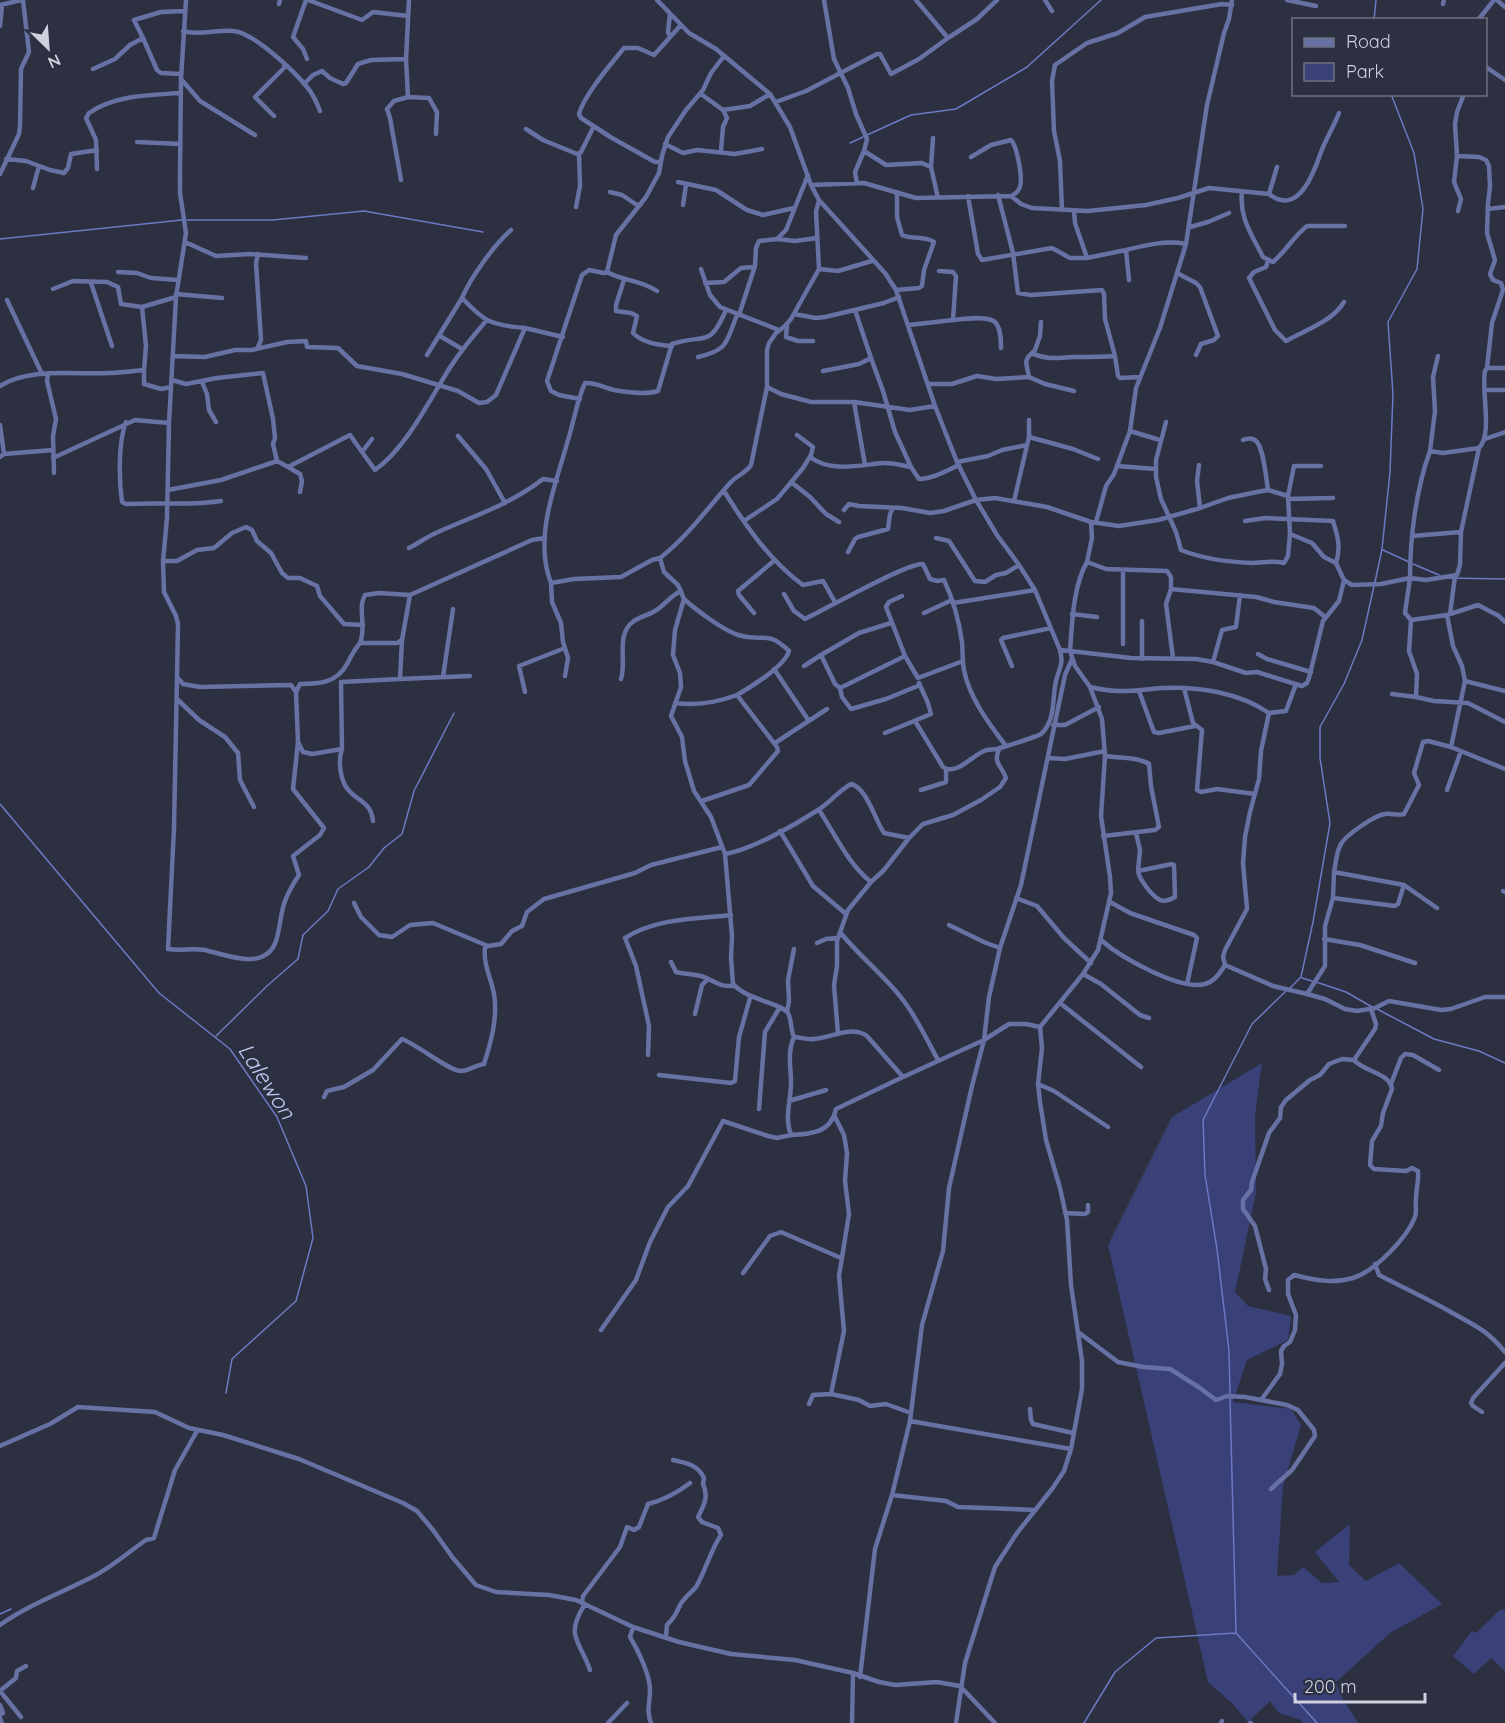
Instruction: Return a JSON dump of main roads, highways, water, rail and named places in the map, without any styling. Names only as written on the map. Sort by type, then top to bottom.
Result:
[{"type":"waterway","points":[[867,135],[911,115],[956,109],[1027,67],[1101,0]]},
{"type":"waterway","points":[[1374,18],[1376,0]]},
{"type":"waterway","points":[[1375,582],[1382,549],[1390,472],[1393,394],[1388,322],[1417,269],[1423,209],[1414,153],[1392,96]]},
{"type":"waterway","points":[[850,143],[863,137]]},
{"type":"waterway","points":[[187,220],[273,220],[364,211],[483,232]]},
{"type":"waterway","points":[[0,239],[182,220]]},
{"type":"waterway","points":[[1383,550],[1409,562]]},
{"type":"waterway","points":[[1413,564],[1439,575]]},
{"type":"waterway","points":[[1446,578],[1505,579]]},
{"type":"waterway","points":[[1290,988],[1301,977],[1330,823],[1320,758],[1320,727],[1344,684],[1362,640],[1374,586]]},
{"type":"waterway","points":[[216,1036],[298,959],[303,935],[328,911],[338,889],[369,867],[384,848],[402,834],[414,791],[454,713]]},
{"type":"waterway","name":"Lalewon","points":[[0,804],[159,993],[230,1049],[277,1117],[306,1186],[313,1238],[296,1301],[232,1359],[226,1393]]},
{"type":"waterway","points":[[1302,978],[1312,981]]},
{"type":"waterway","points":[[1316,982],[1346,992],[1372,1007]]},
{"type":"waterway","points":[[1230,1393],[1229,1351],[1217,1249],[1205,1175],[1203,1120],[1252,1024],[1286,991]]},
{"type":"waterway","points":[[1377,1009],[1434,1039],[1479,1051],[1505,1063]]},
{"type":"waterway","points":[[1230,1398],[1236,1633],[1317,1723]]},
{"type":"waterway","points":[[0,1614],[11,1609]]},
{"type":"waterway","points":[[1084,1723],[1115,1672],[1156,1638],[1236,1633]]}]
